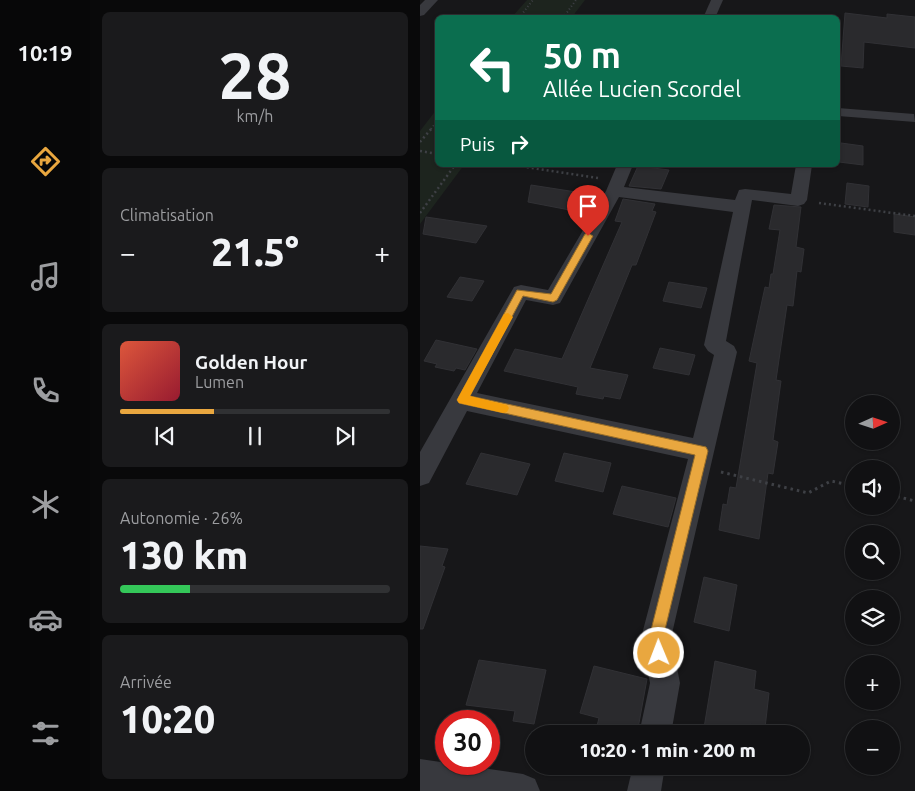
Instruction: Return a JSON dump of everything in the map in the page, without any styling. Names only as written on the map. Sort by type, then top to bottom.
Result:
[{"type":"street","points":[[420,12],[432,0]]},
{"type":"street","points":[[710,15],[717,0]]},
{"type":"street","points":[[840,112],[914,118]]},
{"type":"street","points":[[420,475],[521,292],[553,298],[607,185],[623,167]]},
{"type":"street","points":[[657,725],[665,683],[656,638],[726,352],[715,345],[745,194],[798,200],[804,167]]},
{"type":"street","points":[[607,185],[742,206]]},
{"type":"street","points":[[463,400],[700,459]]},
{"type":"street","points":[[420,775],[523,791]]},
{"type":"street","points":[[644,791],[647,775]]},
{"type":"path","points":[[522,15],[534,0]]},
{"type":"path","points":[[566,15],[576,0]]},
{"type":"path","points":[[420,142],[435,124]]},
{"type":"path","points":[[420,151],[435,154]]},
{"type":"path","points":[[420,213],[454,167]]},
{"type":"path","points":[[522,167],[607,185]]},
{"type":"path","points":[[798,200],[915,216]]},
{"type":"path","points":[[700,459],[808,493],[831,481],[845,484]]},
{"type":"path","points":[[900,497],[915,501]]},
{"type":"shaded area","points":[[527,0],[585,0],[574,15],[514,15]]},
{"type":"shaded area","points":[[435,112],[435,167],[463,167],[420,224],[420,131]]},
{"type":"building","points":[[845,13],[887,18],[887,14],[915,17],[915,48],[864,42],[863,68],[841,66]]},
{"type":"building","points":[[841,143],[863,146],[863,165],[840,162]]},
{"type":"building","points":[[638,167],[669,170],[661,189],[629,186]]},
{"type":"building","points":[[847,183],[869,186],[868,207],[845,204]]},
{"type":"building","points":[[531,185],[589,194],[580,212],[528,202]]},
{"type":"building","points":[[623,199],[655,204],[652,211],[656,212],[636,265],[632,265],[590,368],[628,375],[620,399],[604,396],[603,399],[576,394],[578,387],[504,371],[515,349],[562,359],[622,222],[615,221]]},
{"type":"building","points":[[774,205],[801,207],[796,247],[804,249],[801,272],[797,271],[793,306],[787,305],[776,380],[781,381],[773,440],[778,442],[773,474],[768,473],[759,539],[719,530],[723,504],[727,505],[730,487],[736,488],[757,363],[749,361],[765,287],[769,288],[771,274],[773,274],[780,230],[769,229]]},
{"type":"building","points":[[894,214],[915,217],[915,235],[894,232]]},
{"type":"building","points":[[426,217],[487,226],[476,243],[423,234]]},
{"type":"building","points":[[460,277],[484,281],[472,301],[447,297]]},
{"type":"building","points":[[669,282],[707,288],[701,308],[663,301]]},
{"type":"building","points":[[436,340],[477,349],[465,370],[456,368],[454,371],[435,367],[437,364],[424,361]]},
{"type":"building","points":[[660,348],[695,355],[689,375],[653,368]]},
{"type":"building","points":[[481,453],[530,464],[517,495],[466,484]]},
{"type":"building","points":[[564,453],[611,463],[603,492],[555,481]]},
{"type":"building","points":[[622,486],[676,498],[668,527],[613,514]]},
{"type":"building","points":[[420,546],[448,549],[442,566],[445,567],[423,629],[420,629]]},
{"type":"building","points":[[704,577],[737,585],[729,631],[694,622]]},
{"type":"building","points":[[479,660],[546,670],[534,724],[513,721],[515,711],[466,705]]},
{"type":"building","points":[[715,661],[756,671],[754,689],[769,693],[765,725],[704,725]]},
{"type":"building","points":[[594,666],[647,679],[639,725],[597,725],[599,718],[580,713]]},
{"type":"slow traffic","points":[[503,408],[463,400],[508,317]]},
{"type":"route","points":[[588,236],[553,298],[521,292],[463,400],[702,451],[656,638],[659,653]]}]
